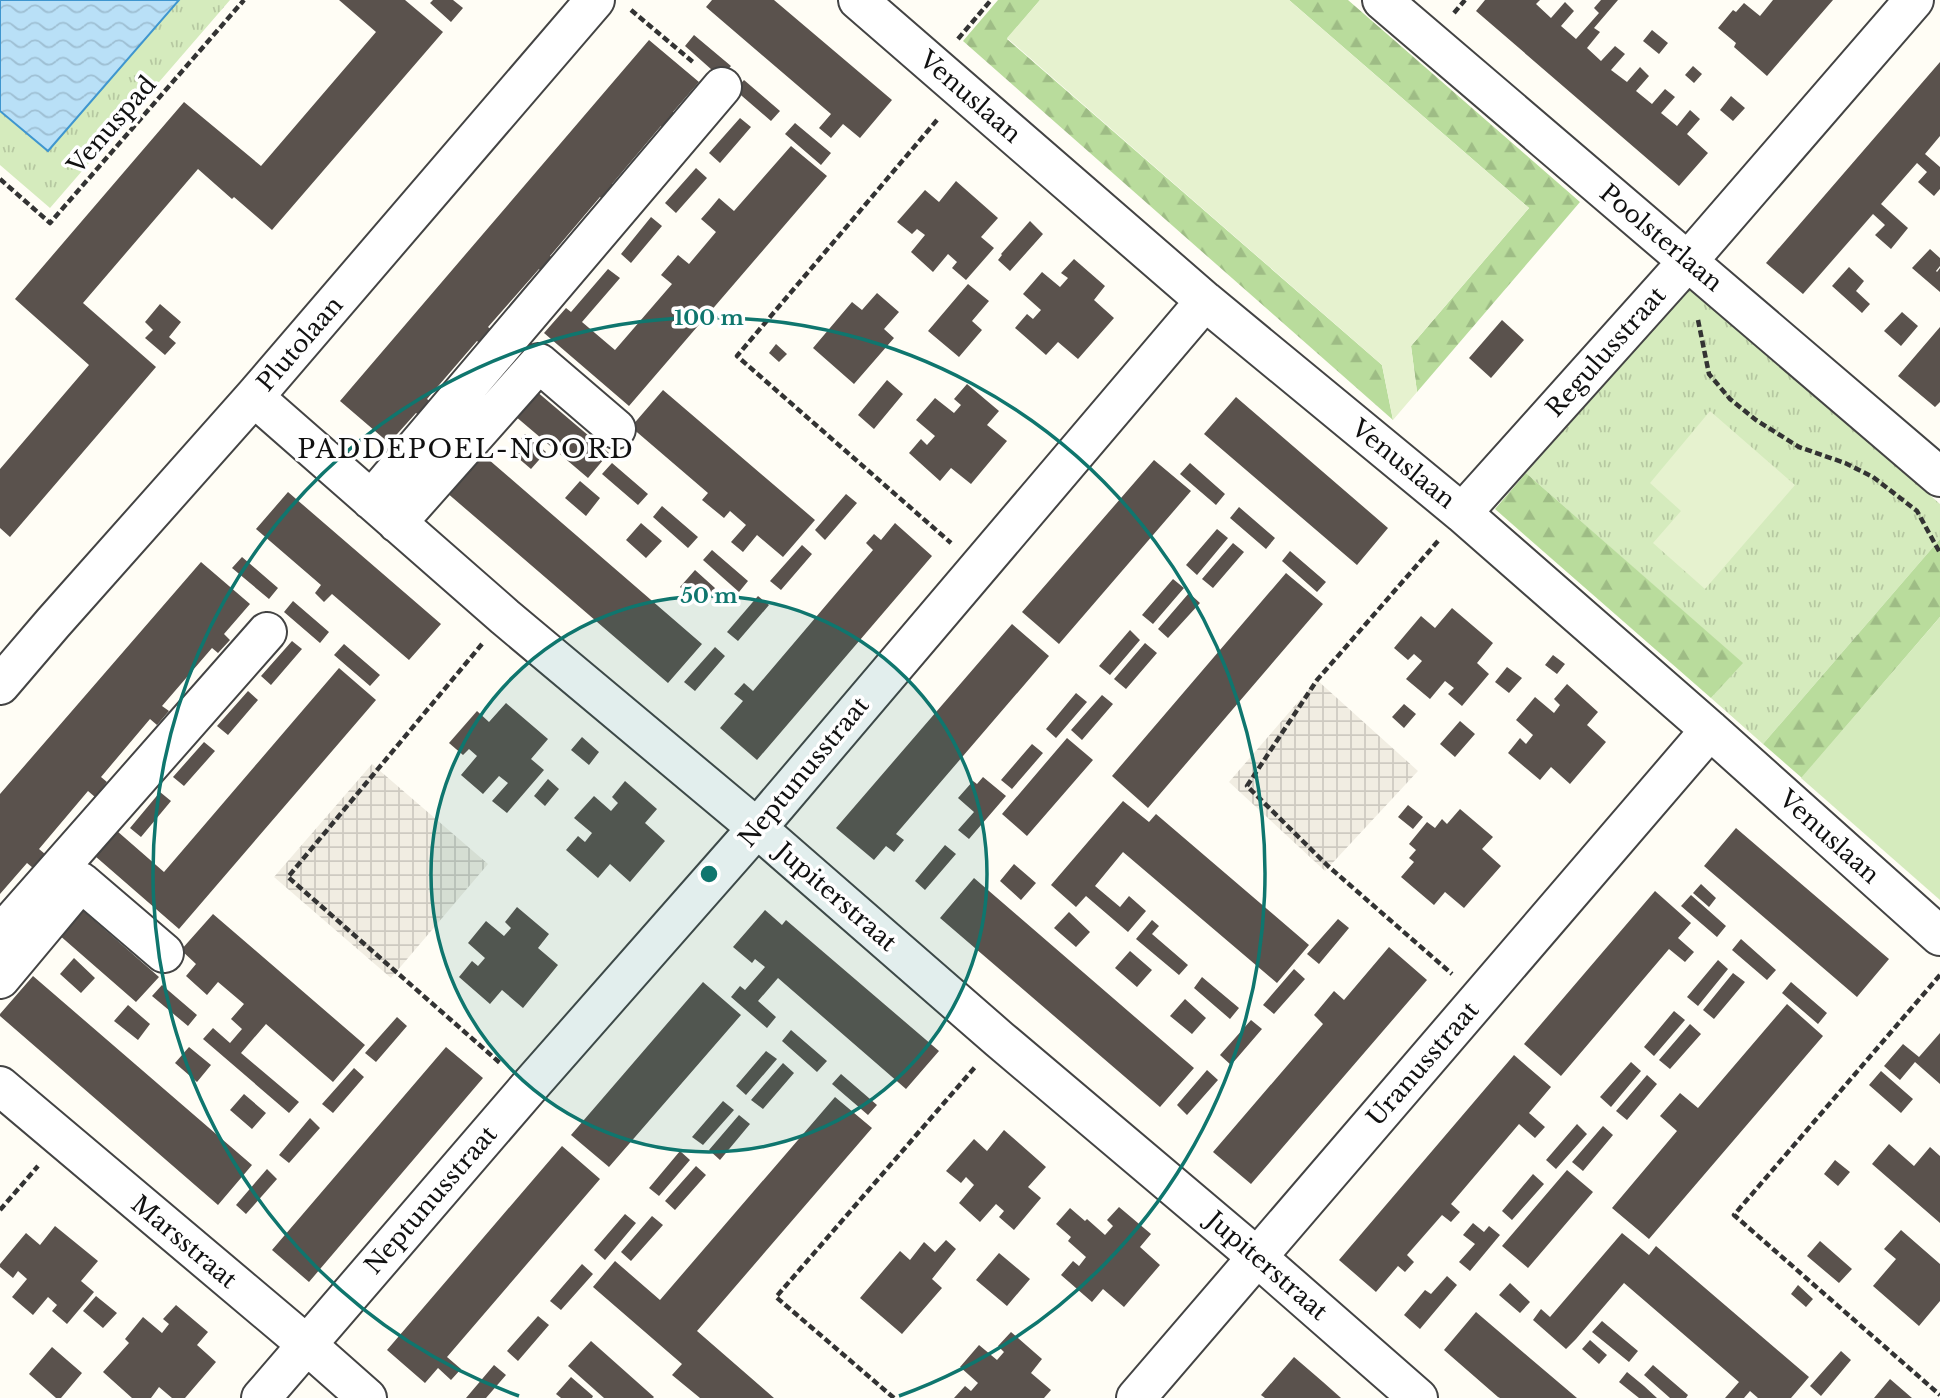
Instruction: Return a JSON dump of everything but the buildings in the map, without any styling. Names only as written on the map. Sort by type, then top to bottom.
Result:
[{"type":"street","name":"Venuslaan","points":[[858,0],[1205,301],[1462,513],[1940,936]]},
{"type":"street","name":"Poolsterlaan","points":[[1382,0],[1940,477]]},
{"type":"street","name":"Regulusstraat","points":[[1462,513],[1688,261],[1914,0]]},
{"type":"street","name":"Plutolaan","points":[[0,685],[254,397],[612,4]]},
{"type":"street","points":[[384,511],[722,87]]},
{"type":"street","name":"Neptunusstraat","points":[[261,1398],[757,828],[1205,301]]},
{"type":"street","points":[[384,511],[539,363],[616,429]]},
{"type":"street","name":"Jupiterstraat","points":[[254,397],[505,617],[757,828],[1418,1398]]},
{"type":"street","points":[[0,935],[267,632]]},
{"type":"street","name":"Uranusstraat","points":[[1136,1398],[1710,730]]},
{"type":"street","points":[[0,979],[81,882],[164,953]]},
{"type":"street","name":"Marsstraat","points":[[0,1086],[367,1398]]},
{"type":"path","name":"Venuspad","points":[[0,180],[50,223],[244,0]]},
{"type":"path","points":[[978,566],[737,356],[949,78],[991,0]]},
{"type":"path","points":[[612,4],[722,87]]},
{"type":"path","points":[[1688,261],[1709,374],[1730,398],[1756,420],[1799,447],[1845,463],[1873,477],[1917,511],[1940,553]]},
{"type":"path","points":[[1462,513],[1317,680],[1247,786],[1328,866],[1479,998]]},
{"type":"path","points":[[505,617],[288,877],[528,1088]]},
{"type":"path","points":[[1940,975],[1734,1215],[1940,1395]]},
{"type":"path","points":[[894,1398],[776,1297],[999,1039]]},
{"type":"path","points":[[0,1210],[62,1139]]},
{"type":"green space","points":[[179,0],[230,0],[50,208],[0,165],[0,111],[48,151]]},
{"type":"green space","points":[[998,0],[1040,0],[1007,39],[1382,365],[1393,420],[963,41]]},
{"type":"green space","points":[[1040,0],[1289,0],[1529,208],[1411,346],[1417,392],[1393,420],[1382,365],[1007,38]]},
{"type":"green space","points":[[1289,0],[1348,0],[1580,202],[1417,392],[1411,346],[1529,208]]},
{"type":"green space","points":[[1690,285],[1940,504],[1940,539],[1763,744],[1711,698],[1742,663],[1526,473]]},
{"type":"green space","points":[[1710,411],[1795,485],[1705,589],[1653,543],[1681,511],[1650,483]]},
{"type":"green space","points":[[1526,473],[1743,663],[1711,698],[1495,509]]},
{"type":"green space","points":[[1940,539],[1940,617],[1802,778],[1763,744]]},
{"type":"green space","points":[[1940,617],[1940,900],[1801,778]]},
{"type":"shaded area","points":[[1317,680],[1418,771],[1325,871],[1229,782]]},
{"type":"shaded area","points":[[372,764],[488,864],[391,978],[274,877]]},
{"type":"water","points":[[0,0],[179,0],[48,151],[0,111]]},
{"type":"district","name":"PADDEPOEL-NOORD","points":[[466,449]]}]
